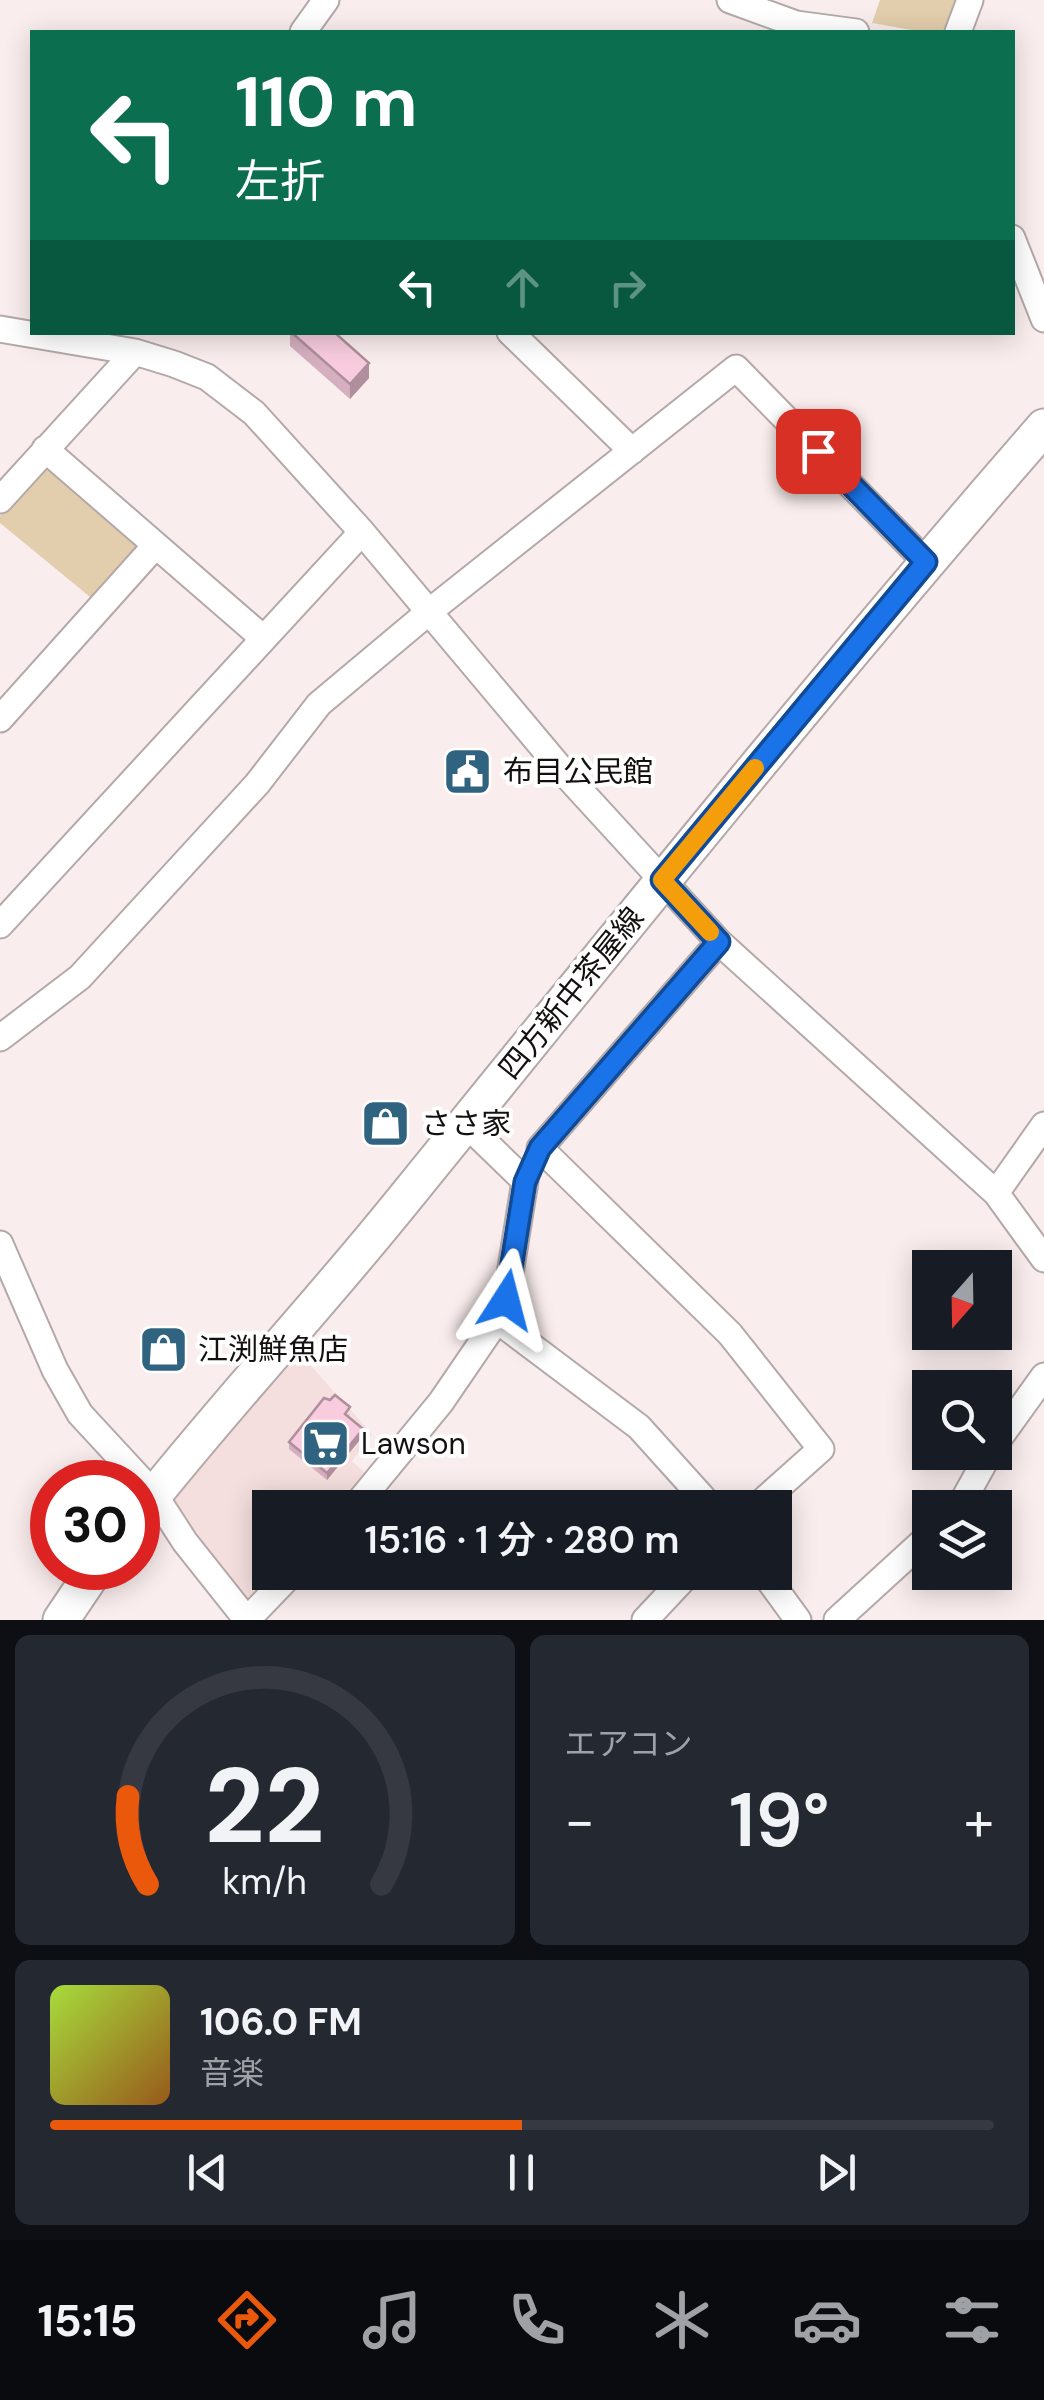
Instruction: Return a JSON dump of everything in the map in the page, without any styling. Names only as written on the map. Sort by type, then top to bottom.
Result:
[{"type":"main road","name":"四方新中茶屋線","points":[[160,1488],[926,562],[1044,427]]},
{"type":"main road","points":[[61,1620],[81,1590]]},
{"type":"street","points":[[304,30],[326,0]]},
{"type":"street","points":[[730,0],[796,24],[841,30]]},
{"type":"street","points":[[959,30],[970,0]]},
{"type":"street","points":[[1015,246],[1044,319]]},
{"type":"street","points":[[0,329],[30,332]]},
{"type":"street","points":[[54,335],[135,352],[208,378],[254,413],[430,611],[566,776],[719,942],[996,1192],[1044,1259]]},
{"type":"street","points":[[513,335],[632,451]]},
{"type":"street","points":[[0,500],[135,352]]},
{"type":"street","points":[[0,1038],[80,977],[257,784],[319,704],[736,368],[926,562]]},
{"type":"street","points":[[45,449],[262,638]]},
{"type":"street","points":[[0,925],[362,532]]},
{"type":"street","points":[[0,719],[154,546]]},
{"type":"street","points":[[369,1490],[441,1402],[497,1320],[506,1300],[525,1182],[540,1148],[719,942]]},
{"type":"street","points":[[465,1123],[525,1182]]},
{"type":"street","points":[[996,1192],[1044,1126]]},
{"type":"street","points":[[540,1148],[730,1334],[821,1450],[775,1490]]},
{"type":"street","points":[[0,1244],[55,1370],[113,1460]]},
{"type":"street","points":[[497,1320],[638,1426],[696,1490]]},
{"type":"street","points":[[1012,1420],[1044,1376]]},
{"type":"street","points":[[160,1518],[185,1542],[247,1620],[276,1590]]},
{"type":"street","points":[[843,1618],[912,1552]]},
{"type":"street","points":[[645,1620],[673,1590]]},
{"type":"street","points":[[776,1590],[798,1620]]},
{"type":"shaded area","points":[[880,0],[958,0],[947,30],[912,30],[872,23]]},
{"type":"shaded area","points":[[46,461],[141,546],[95,601],[0,523],[0,516]]},
{"type":"shaded area","points":[[296,1349],[372,1434],[352,1461],[367,1475],[353,1490],[252,1490],[252,1590],[256,1590],[248,1598],[169,1503]]},
{"type":"building","points":[[294,335],[337,335],[369,363],[350,384]]},
{"type":"building","name":"Lawson","points":[[335,1395],[350,1407],[345,1414],[363,1429],[327,1473],[289,1442],[324,1398],[330,1400]]},
{"type":"slow traffic","points":[[710,932],[662,880],[755,768]]},
{"type":"place","name":"布目公民館","points":[[468,771]]},
{"type":"place","name":"ささ家","points":[[386,1123]]},
{"type":"place","name":"江渕鮮魚店","points":[[163,1349]]},
{"type":"place","name":"Lawson","points":[[326,1443]]},
{"type":"route","points":[[506,1300],[525,1182],[540,1148],[719,942],[662,880],[926,562],[818,451]]}]
